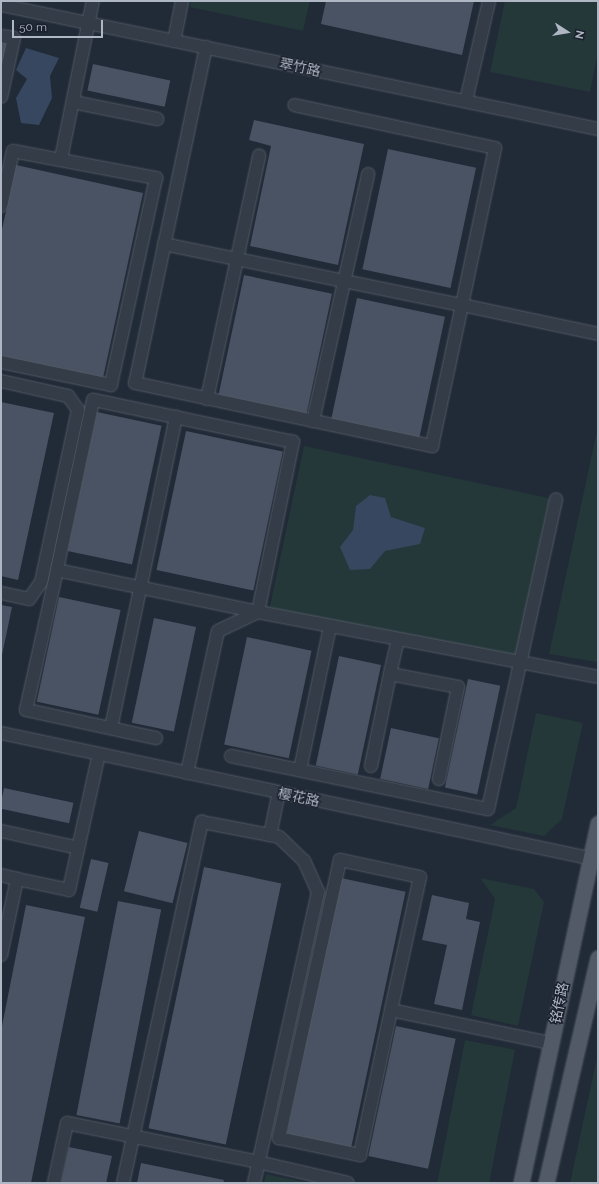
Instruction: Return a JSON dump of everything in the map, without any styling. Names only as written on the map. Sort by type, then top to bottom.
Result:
[{"type":"main road","name":"铭传路","points":[[521,1183],[551,1042],[594,860],[598,823]]},
{"type":"main road","name":"铭传路","points":[[546,1183],[598,958]]},
{"type":"street","points":[[61,159],[94,1]]},
{"type":"street","points":[[174,41],[182,1]]},
{"type":"street","points":[[466,101],[489,1]]},
{"type":"street","name":"翠竹路","points":[[1,4],[598,129]]},
{"type":"street","points":[[1,36],[14,38],[1,95]]},
{"type":"street","points":[[206,47],[135,383],[432,446],[495,148],[295,105]]},
{"type":"street","points":[[73,102],[157,119]]},
{"type":"street","points":[[1,206],[13,150],[156,178],[111,385],[1,362]]},
{"type":"street","points":[[207,399],[239,259],[260,156]]},
{"type":"street","points":[[313,421],[368,174]]},
{"type":"street","points":[[164,244],[598,334]]},
{"type":"street","points":[[1,381],[68,396],[78,410],[41,582],[29,599],[1,594]]},
{"type":"street","points":[[156,738],[26,710],[93,400],[293,442],[258,612]]},
{"type":"street","points":[[111,728],[176,418]]},
{"type":"street","points":[[231,756],[488,809],[556,499]]},
{"type":"street","points":[[57,570],[258,612],[598,677]]},
{"type":"street","points":[[187,773],[218,631],[258,612]]},
{"type":"street","points":[[300,770],[330,626]]},
{"type":"street","points":[[370,766],[398,638]]},
{"type":"street","points":[[390,674],[458,687],[439,779]]},
{"type":"street","name":"樱花路","points":[[1,733],[594,860]]},
{"type":"street","points":[[1,876],[68,890],[99,754]]},
{"type":"street","points":[[270,835],[278,792]]},
{"type":"street","points":[[122,1183],[202,822],[279,837],[304,861],[318,892],[254,1183]]},
{"type":"street","points":[[1,831],[78,848]]},
{"type":"street","points":[[340,860],[420,877],[391,1010],[360,1155],[279,1138],[340,860]]},
{"type":"street","points":[[1,955],[17,879]]},
{"type":"street","points":[[391,1010],[551,1042]]},
{"type":"street","points":[[54,1183],[66,1124],[351,1182]]},
{"type":"shaded area","points":[[191,1],[310,1],[303,31],[190,7]]},
{"type":"shaded area","points":[[505,1],[598,1],[598,52],[590,92],[490,72]]},
{"type":"shaded area","points":[[598,426],[598,655],[597,662],[549,654]]},
{"type":"shaded area","points":[[304,446],[550,498],[515,660],[270,607]]},
{"type":"shaded area","points":[[536,713],[583,723],[562,819],[544,836],[490,825],[516,808]]},
{"type":"shaded area","points":[[480,878],[534,889],[544,902],[518,1026],[471,1015],[495,899]]},
{"type":"shaded area","points":[[465,1040],[515,1050],[489,1183],[437,1183]]},
{"type":"shaded area","points":[[598,1053],[598,1183],[570,1183]]},
{"type":"shaded area","points":[[266,1174],[304,1182],[264,1183]]},
{"type":"water","points":[[26,48],[59,58],[50,76],[52,98],[39,125],[21,123],[16,98],[27,79],[16,70]]},
{"type":"water","points":[[370,495],[385,498],[391,517],[425,528],[420,544],[385,551],[370,569],[350,570],[340,547],[353,530],[356,506]]},
{"type":"building","points":[[326,1],[474,1],[462,55],[321,24]]},
{"type":"building","points":[[1,39],[7,41],[2,68],[1,68]]},
{"type":"building","points":[[93,64],[170,80],[165,107],[87,90]]},
{"type":"building","points":[[254,120],[364,144],[338,265],[250,246],[271,146],[249,140]]},
{"type":"building","points":[[388,149],[476,168],[450,288],[362,269]]},
{"type":"building","points":[[16,165],[143,193],[103,378],[1,356],[1,234]]},
{"type":"building","points":[[244,275],[332,294],[306,415],[218,396]]},
{"type":"building","points":[[357,298],[445,317],[419,438],[331,419]]},
{"type":"building","points":[[1,402],[54,413],[18,580],[1,576]]},
{"type":"building","points":[[97,412],[162,426],[132,565],[67,551]]},
{"type":"building","points":[[186,431],[283,452],[253,590],[156,570]]},
{"type":"building","points":[[59,597],[121,610],[98,715],[37,702]]},
{"type":"building","points":[[1,605],[12,607],[2,655],[1,655]]},
{"type":"building","points":[[154,618],[196,627],[174,732],[132,723]]},
{"type":"building","points":[[247,637],[312,651],[289,758],[224,745]]},
{"type":"building","points":[[339,656],[381,665],[358,774],[316,766]]},
{"type":"building","points":[[468,679],[500,686],[477,794],[445,788]]},
{"type":"building","points":[[391,728],[439,738],[428,789],[380,779]]},
{"type":"building","points":[[4,788],[73,803],[69,823],[1,809]]},
{"type":"building","points":[[139,831],[188,843],[173,903],[124,891]]},
{"type":"building","points":[[91,859],[109,863],[97,912],[80,908]]},
{"type":"building","points":[[204,867],[281,883],[226,1145],[148,1128]]},
{"type":"building","points":[[341,878],[406,892],[351,1148],[287,1134]]},
{"type":"building","points":[[432,895],[469,903],[466,919],[480,922],[462,1010],[434,1004],[447,945],[422,940]]},
{"type":"building","points":[[118,901],[161,909],[120,1123],[76,1115]]},
{"type":"building","points":[[26,905],[85,917],[31,1183],[1,1183],[1,1031]]},
{"type":"building","points":[[396,1026],[456,1039],[428,1169],[368,1156]]},
{"type":"building","points":[[69,1147],[112,1156],[106,1183],[61,1183]]},
{"type":"building","points":[[141,1163],[224,1180],[223,1183],[137,1183]]}]
